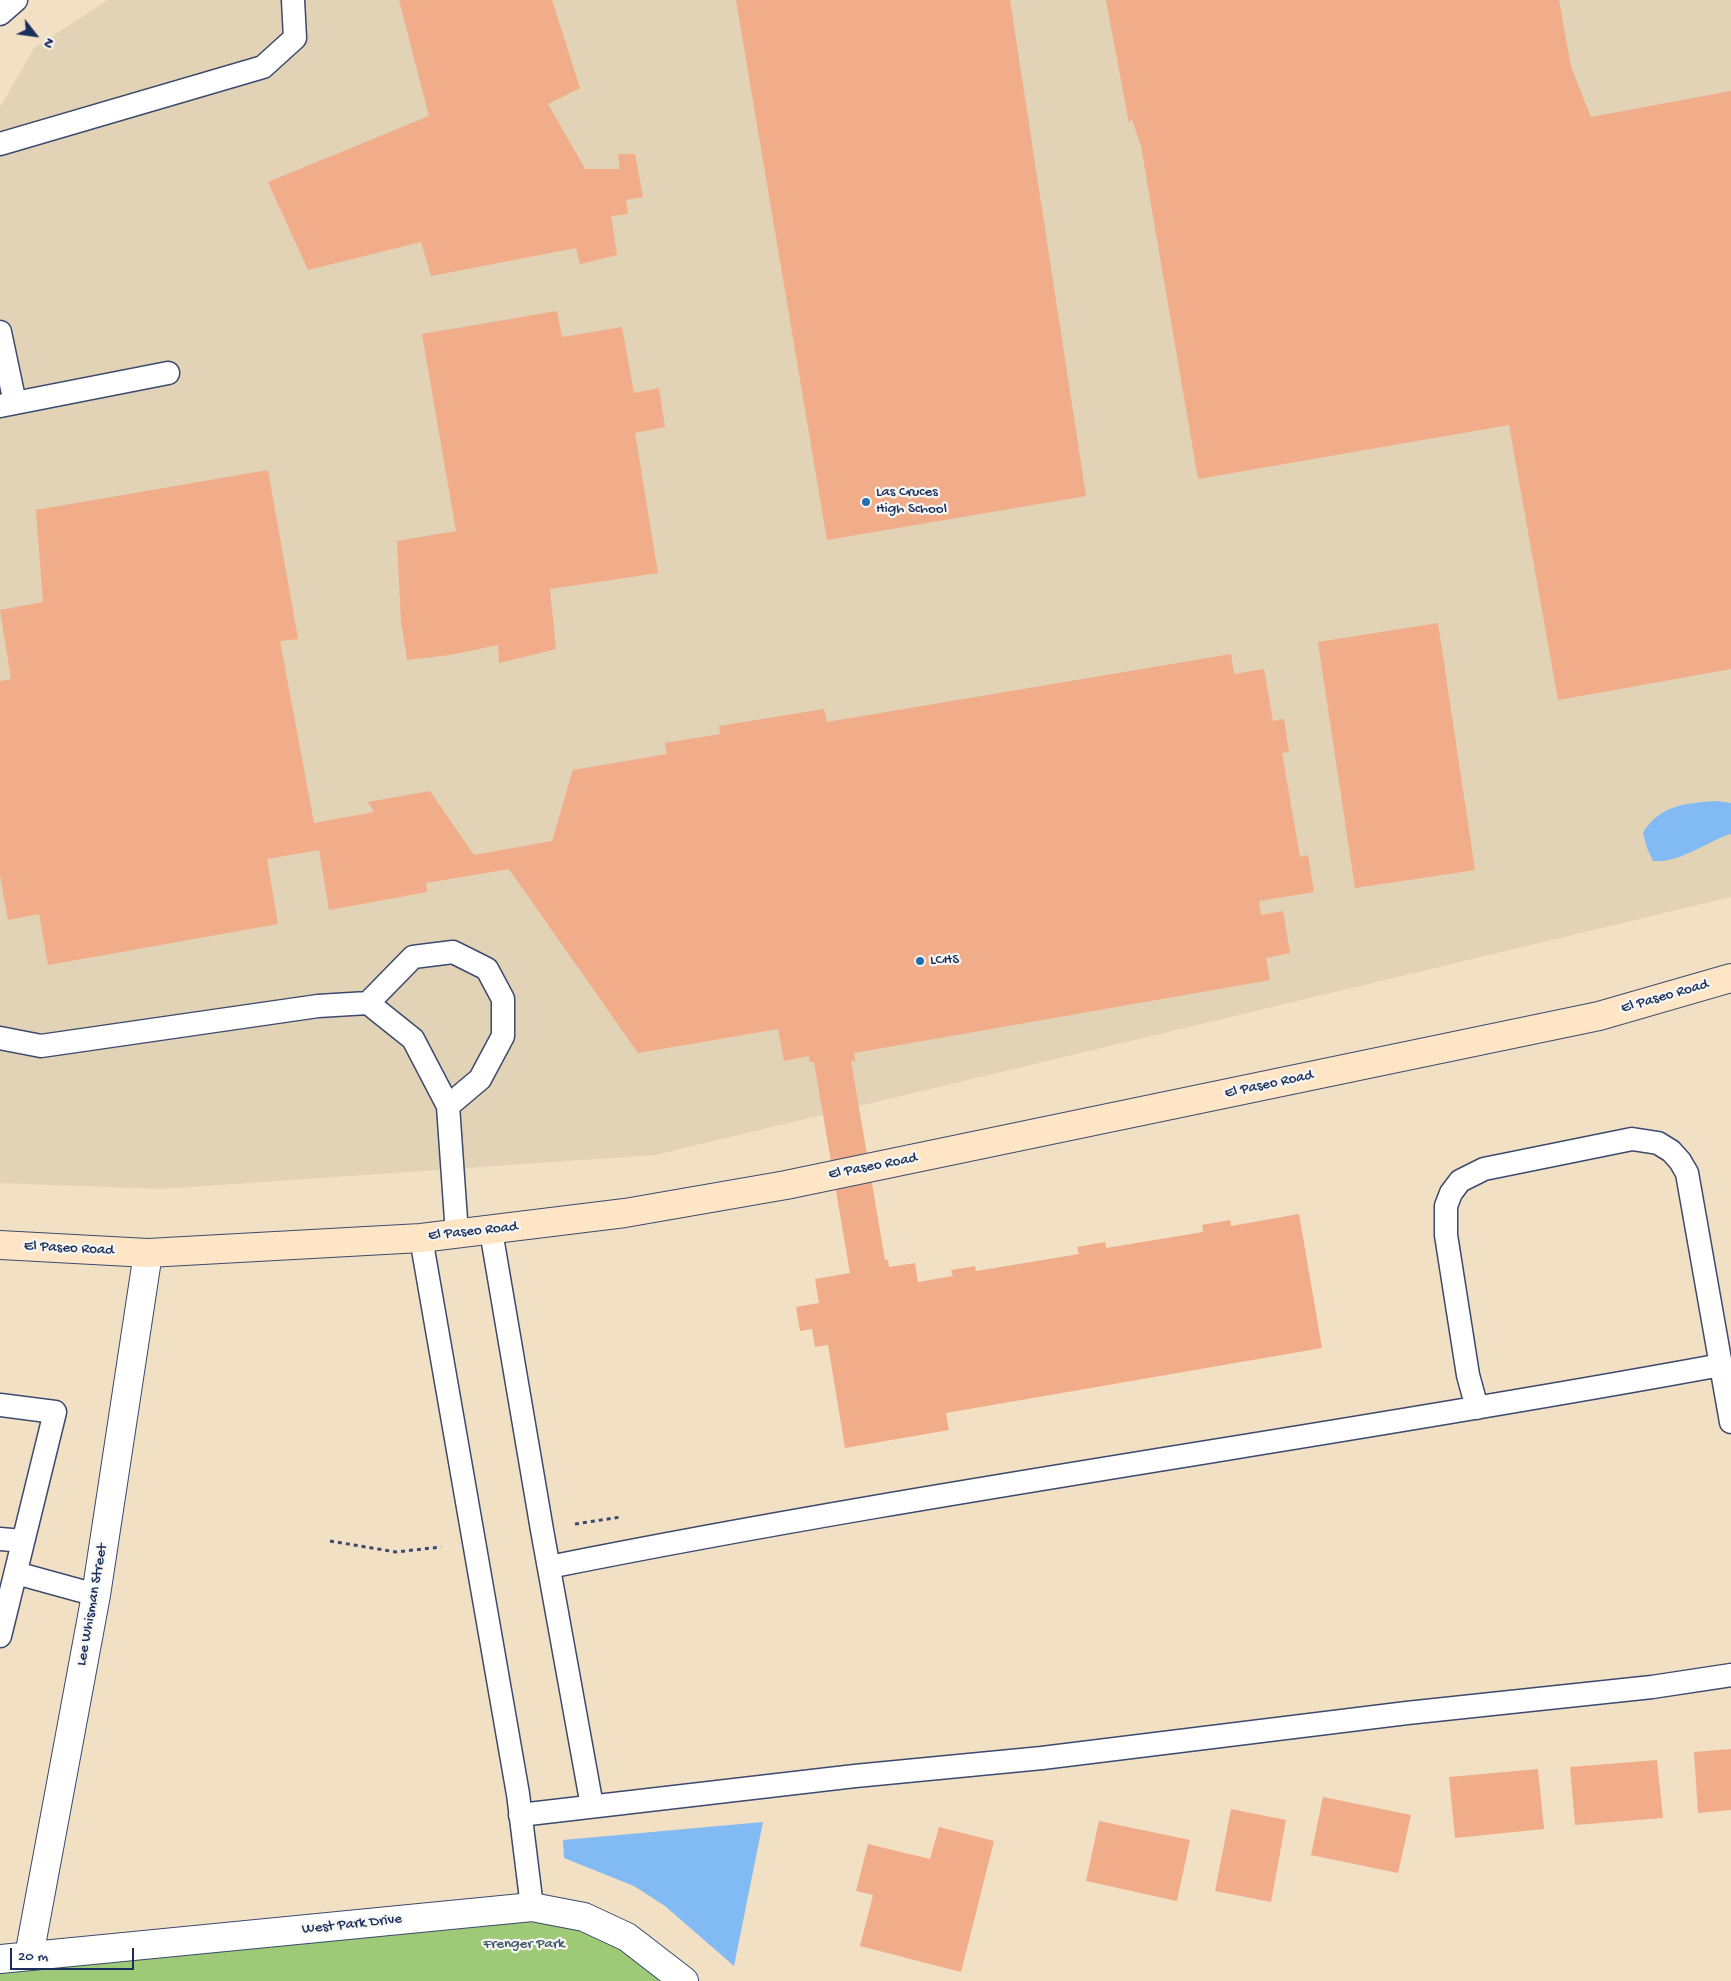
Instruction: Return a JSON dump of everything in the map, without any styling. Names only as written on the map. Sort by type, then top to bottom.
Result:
[{"type":"main road","name":"El Paseo Road","points":[[0,1245],[148,1253],[421,1238],[675,1206],[786,1185],[1599,1016],[1731,978]]},
{"type":"street","name":"Lee Whisman Street","points":[[29,1956],[96,1595],[148,1253]]},
{"type":"street","name":"West Park Drive","points":[[0,1959],[532,1907],[584,1917],[627,1937],[684,1981]]},
{"type":"lane","points":[[0,14],[16,0]]},
{"type":"lane","points":[[0,144],[263,67],[295,38],[293,0]]},
{"type":"lane","points":[[0,332],[7,404],[168,373]]},
{"type":"lane","points":[[368,1003],[413,957],[453,952],[487,969],[504,999],[503,1036],[480,1079],[448,1106]]},
{"type":"lane","points":[[0,1038],[41,1046],[318,1006],[368,1003],[413,1039],[448,1106],[457,1234]]},
{"type":"lane","points":[[1477,1408],[1468,1375],[1446,1235],[1446,1206],[1451,1192],[1460,1181],[1484,1169],[1632,1139],[1658,1143],[1671,1151],[1687,1173],[1731,1422]]},
{"type":"lane","points":[[491,1230],[592,1806]]},
{"type":"lane","points":[[421,1238],[475,1541],[520,1815],[532,1907]]},
{"type":"lane","points":[[549,1567],[1001,1486],[1722,1366]]},
{"type":"lane","points":[[0,1405],[55,1412],[0,1636]]},
{"type":"lane","points":[[0,1539],[23,1541]]},
{"type":"lane","points":[[16,1573],[96,1595]]},
{"type":"lane","points":[[520,1815],[855,1776],[1042,1758],[1407,1712],[1652,1687],[1731,1675]]},
{"type":"shaded area","name":"Las Cruces High School","points":[[108,0],[1731,0],[1731,897],[655,1155],[161,1189],[0,1183],[0,107],[34,48]]},
{"type":"green space","name":"Frenger Park","points":[[532,1907],[584,1917],[684,1981],[0,1981],[0,1967]]},
{"type":"water","points":[[1716,801],[1731,803],[1731,834],[1673,859],[1653,861],[1643,833],[1657,816],[1675,807]]},
{"type":"water","points":[[763,1822],[734,1966],[665,1906],[634,1886],[564,1858],[563,1840]]},
{"type":"building","points":[[399,0],[552,0],[580,88],[548,104],[585,169],[620,169],[618,154],[635,154],[643,197],[626,200],[628,214],[611,216],[617,255],[580,264],[576,248],[431,276],[421,242],[308,270],[268,182],[429,116]]},
{"type":"building","points":[[736,0],[1010,0],[1086,496],[827,540]]},
{"type":"building","points":[[1106,0],[1559,0],[1571,67],[1591,117],[1731,91],[1731,669],[1558,700],[1509,425],[1198,479],[1141,146],[1132,119],[1129,123]]},
{"type":"building","points":[[557,311],[562,337],[622,327],[634,393],[659,388],[665,427],[635,433],[658,573],[550,589],[556,649],[499,663],[498,645],[450,655],[407,660],[401,621],[397,541],[456,531],[422,334]]},
{"type":"building","name":"LCHS","points":[[268,470],[298,639],[280,641],[314,823],[374,812],[368,802],[430,791],[474,855],[552,841],[573,770],[667,754],[665,743],[720,734],[719,726],[824,709],[827,722],[1231,654],[1234,674],[1264,669],[1273,721],[1284,719],[1289,752],[1282,753],[1300,857],[1308,855],[1314,892],[1259,901],[1261,915],[1283,911],[1290,953],[1266,958],[1270,980],[854,1053],[855,1061],[851,1061],[885,1260],[888,1260],[889,1267],[915,1263],[918,1282],[953,1276],[951,1270],[975,1266],[976,1271],[1079,1254],[1077,1247],[1105,1242],[1106,1248],[1203,1232],[1202,1225],[1230,1220],[1231,1226],[1299,1214],[1322,1348],[946,1413],[949,1430],[845,1448],[828,1345],[815,1347],[812,1329],[800,1331],[796,1307],[819,1303],[815,1279],[850,1273],[814,1062],[810,1062],[809,1056],[784,1061],[778,1029],[638,1053],[509,869],[426,883],[427,892],[329,910],[319,850],[267,859],[278,924],[48,965],[39,914],[8,920],[0,875],[0,681],[11,679],[0,610],[43,602],[36,510]]},
{"type":"building","points":[[1438,623],[1475,870],[1355,888],[1318,642]]},
{"type":"building","points":[[1731,1749],[1731,1810],[1698,1813],[1694,1752]]},
{"type":"building","points":[[1657,1760],[1663,1818],[1575,1825],[1570,1767]]},
{"type":"building","points":[[1538,1769],[1544,1829],[1455,1838],[1449,1777]]},
{"type":"building","points":[[1323,1797],[1411,1815],[1398,1873],[1311,1855]]},
{"type":"building","points":[[1231,1809],[1286,1820],[1271,1902],[1215,1891]]},
{"type":"building","points":[[1099,1821],[1190,1840],[1177,1901],[1086,1881]]},
{"type":"building","points":[[939,1827],[994,1841],[961,1972],[860,1946],[873,1895],[856,1891],[868,1844],[930,1859]]},
{"type":"place","name":"Las Cruces High School","points":[[866,502]]},
{"type":"place","name":"LCHS","points":[[920,961]]}]
